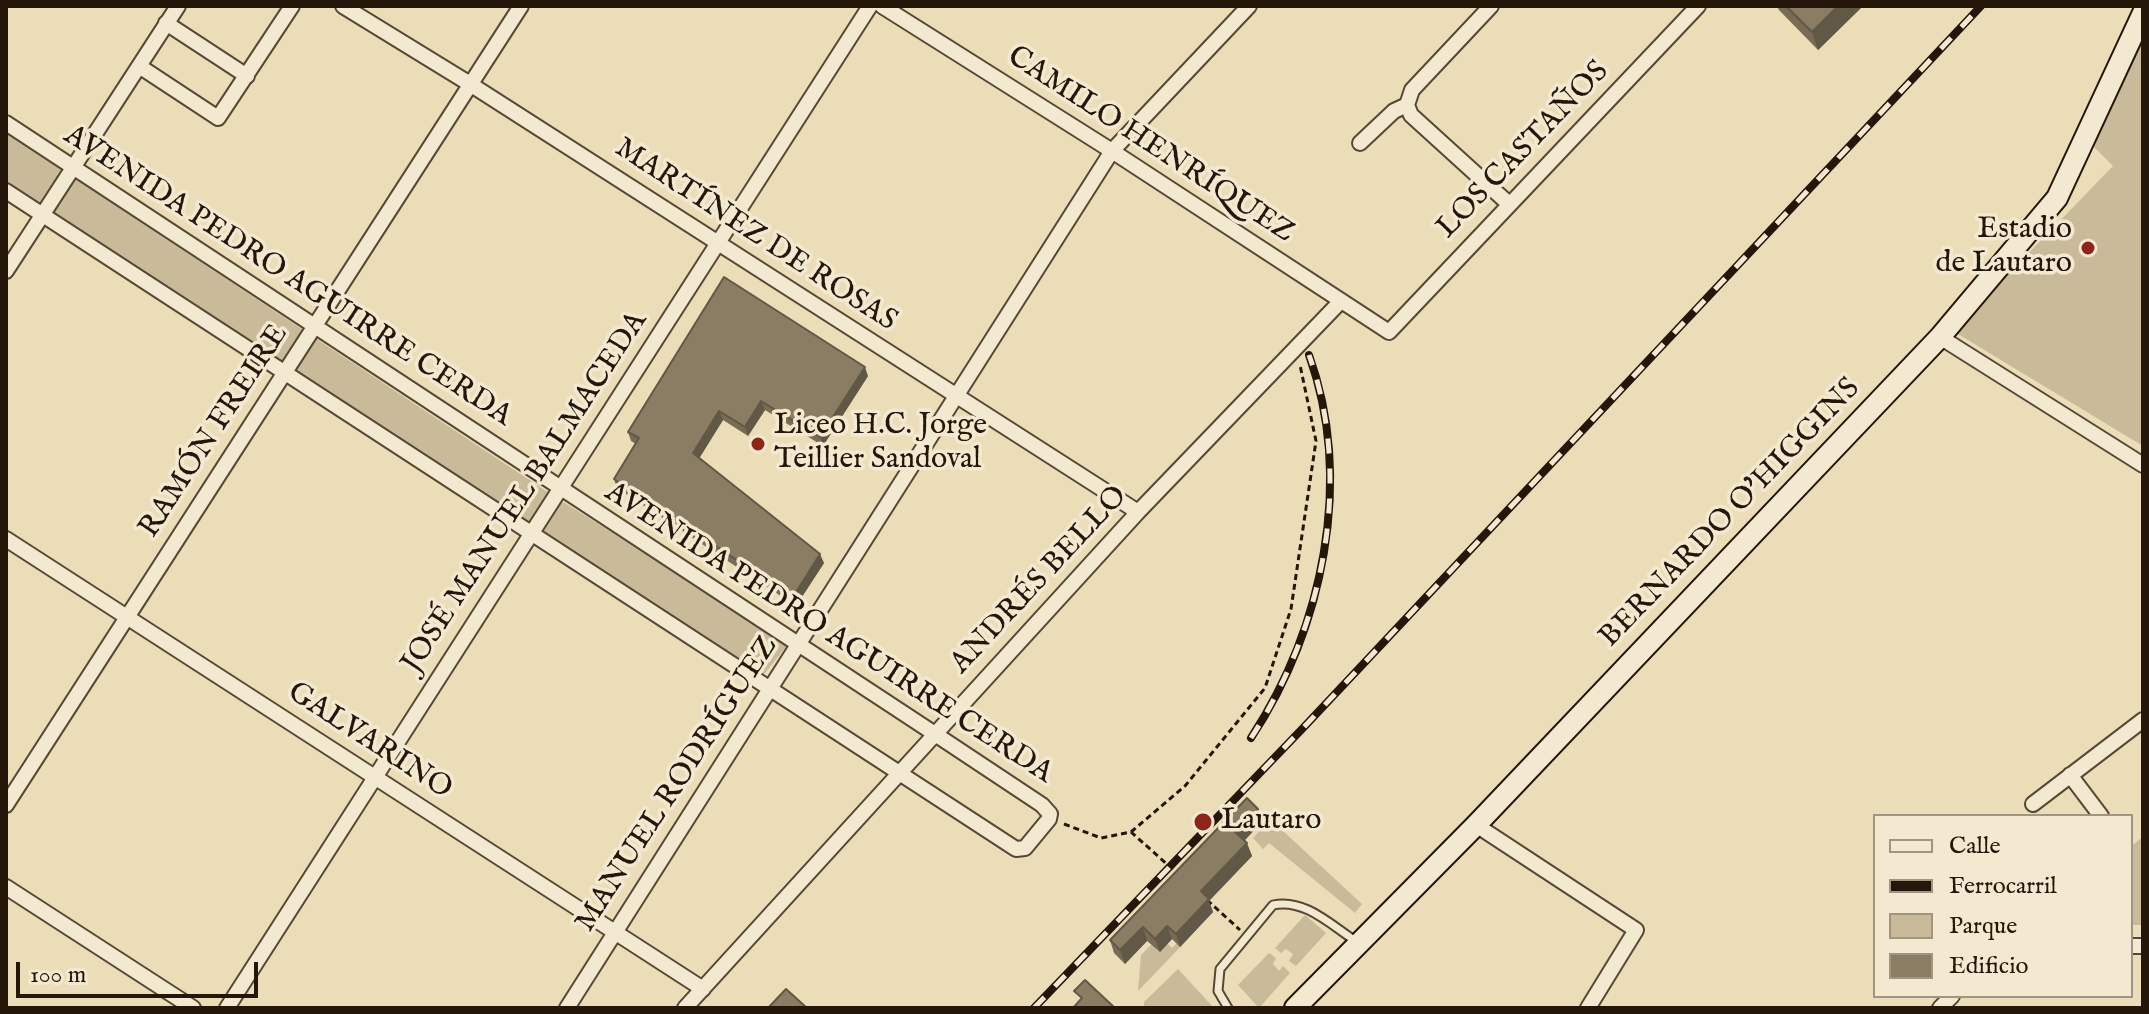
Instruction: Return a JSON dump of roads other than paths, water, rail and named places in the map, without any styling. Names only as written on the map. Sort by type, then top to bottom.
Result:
[{"type":"main road","name":"BERNARDO O'HIGGINS","points":[[1295,1008],[1476,825],[1940,337],[2057,198],[2143,13]]},
{"type":"street","points":[[6,271],[178,6]]},
{"type":"street","points":[[139,66],[218,118],[292,6]]},
{"type":"street","name":"MARTÍNEZ DE ROSAS","points":[[343,6],[1138,512]]},
{"type":"street","name":"RAMÓN FREIRE","points":[[6,805],[521,6]]},
{"type":"street","name":"JOSÉ MANUEL BALMACEDA","points":[[227,1008],[870,6]]},
{"type":"street","name":"CAMILO HENRÍQUEZ","points":[[882,6],[1112,151],[1389,332]]},
{"type":"street","name":"MANUEL RODRÍGUEZ","points":[[567,1008],[1112,151],[1249,6]]},
{"type":"street","points":[[1491,6],[1412,90],[1407,105],[1411,115],[1509,204]]},
{"type":"street","name":"LOS CASTAÑOS","points":[[1389,332],[1698,6]]},
{"type":"street","points":[[166,23],[247,76]]},
{"type":"street","points":[[1360,143],[1394,111],[1407,105]]},
{"type":"street","name":"AVENIDA PEDRO AGUIRRE CERDA","points":[[6,123],[1042,805],[1050,814],[1049,819],[1025,848],[1016,849],[6,191]]},
{"type":"street","name":"ANDRÉS BELLO","points":[[685,1008],[1138,512],[1341,301]]},
{"type":"street","points":[[1940,337],[2143,465]]},
{"type":"street","name":"GALVARINO","points":[[6,539],[703,989]]},
{"type":"street","points":[[2033,804],[2141,727]]},
{"type":"street","points":[[2070,775],[2099,814]]},
{"type":"street","points":[[1476,825],[1636,930],[1588,1008]]},
{"type":"street","points":[[6,887],[193,1008]]},
{"type":"lane","points":[[1228,1008],[1218,991],[1217,977],[1224,963],[1273,905],[1289,903],[1303,907],[1359,943]]},
{"type":"railway","points":[[1034,1008],[1304,727],[1981,6]]},
{"type":"railway","points":[[1251,738],[1276,695],[1297,649],[1313,602],[1324,552],[1329,503],[1329,453],[1322,403],[1309,355]]},
{"type":"place","name":"Estadio de Lautaro","points":[[2088,248]]},
{"type":"place","name":"Liceo H.C. Jorge Teillier Sandoval","points":[[758,444]]},
{"type":"place","name":"Lautaro","points":[[1203,822]]}]
